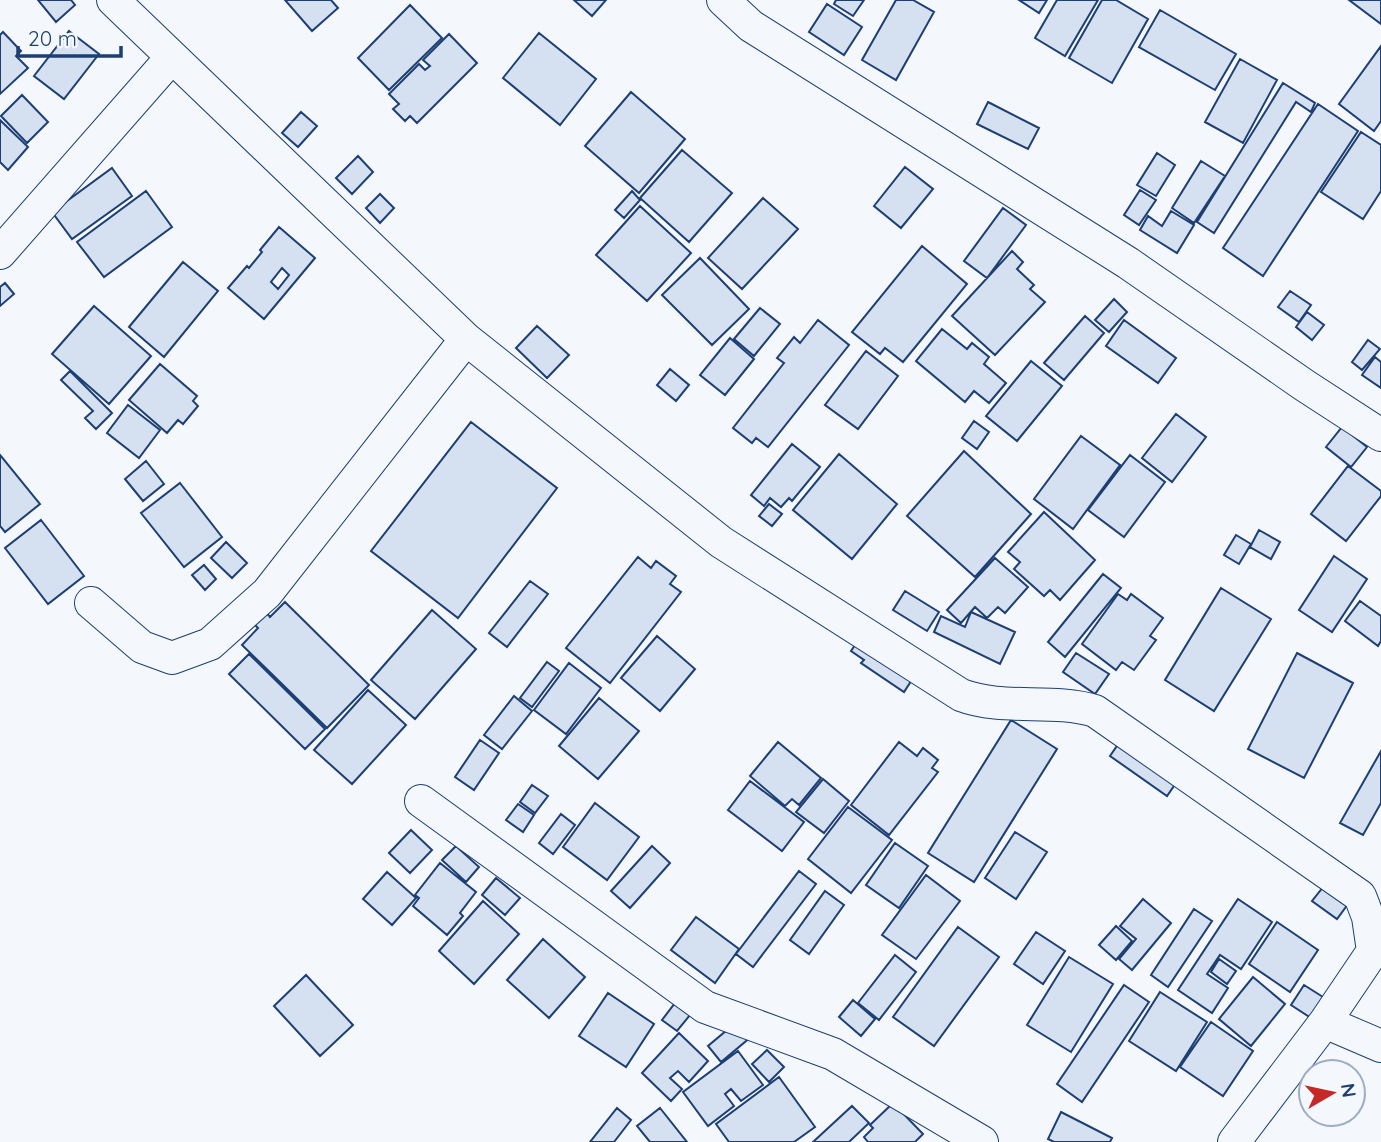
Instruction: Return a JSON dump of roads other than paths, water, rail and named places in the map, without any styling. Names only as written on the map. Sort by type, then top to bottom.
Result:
[{"type":"street","points":[[113,0],[467,339],[721,542],[961,695],[984,701],[1078,706],[1095,711],[1360,896],[1368,917],[1373,951],[1325,1022],[1234,1142]]},
{"type":"street","points":[[723,0],[751,26],[1128,263],[1381,435]]},
{"type":"street","points":[[0,253],[172,57]]},
{"type":"street","points":[[92,603],[142,647],[172,658],[210,644],[267,593],[467,339]]},
{"type":"street","points":[[421,800],[705,1007],[833,1054],[982,1142]]},
{"type":"street","points":[[1325,1022],[1381,1046]]}]
